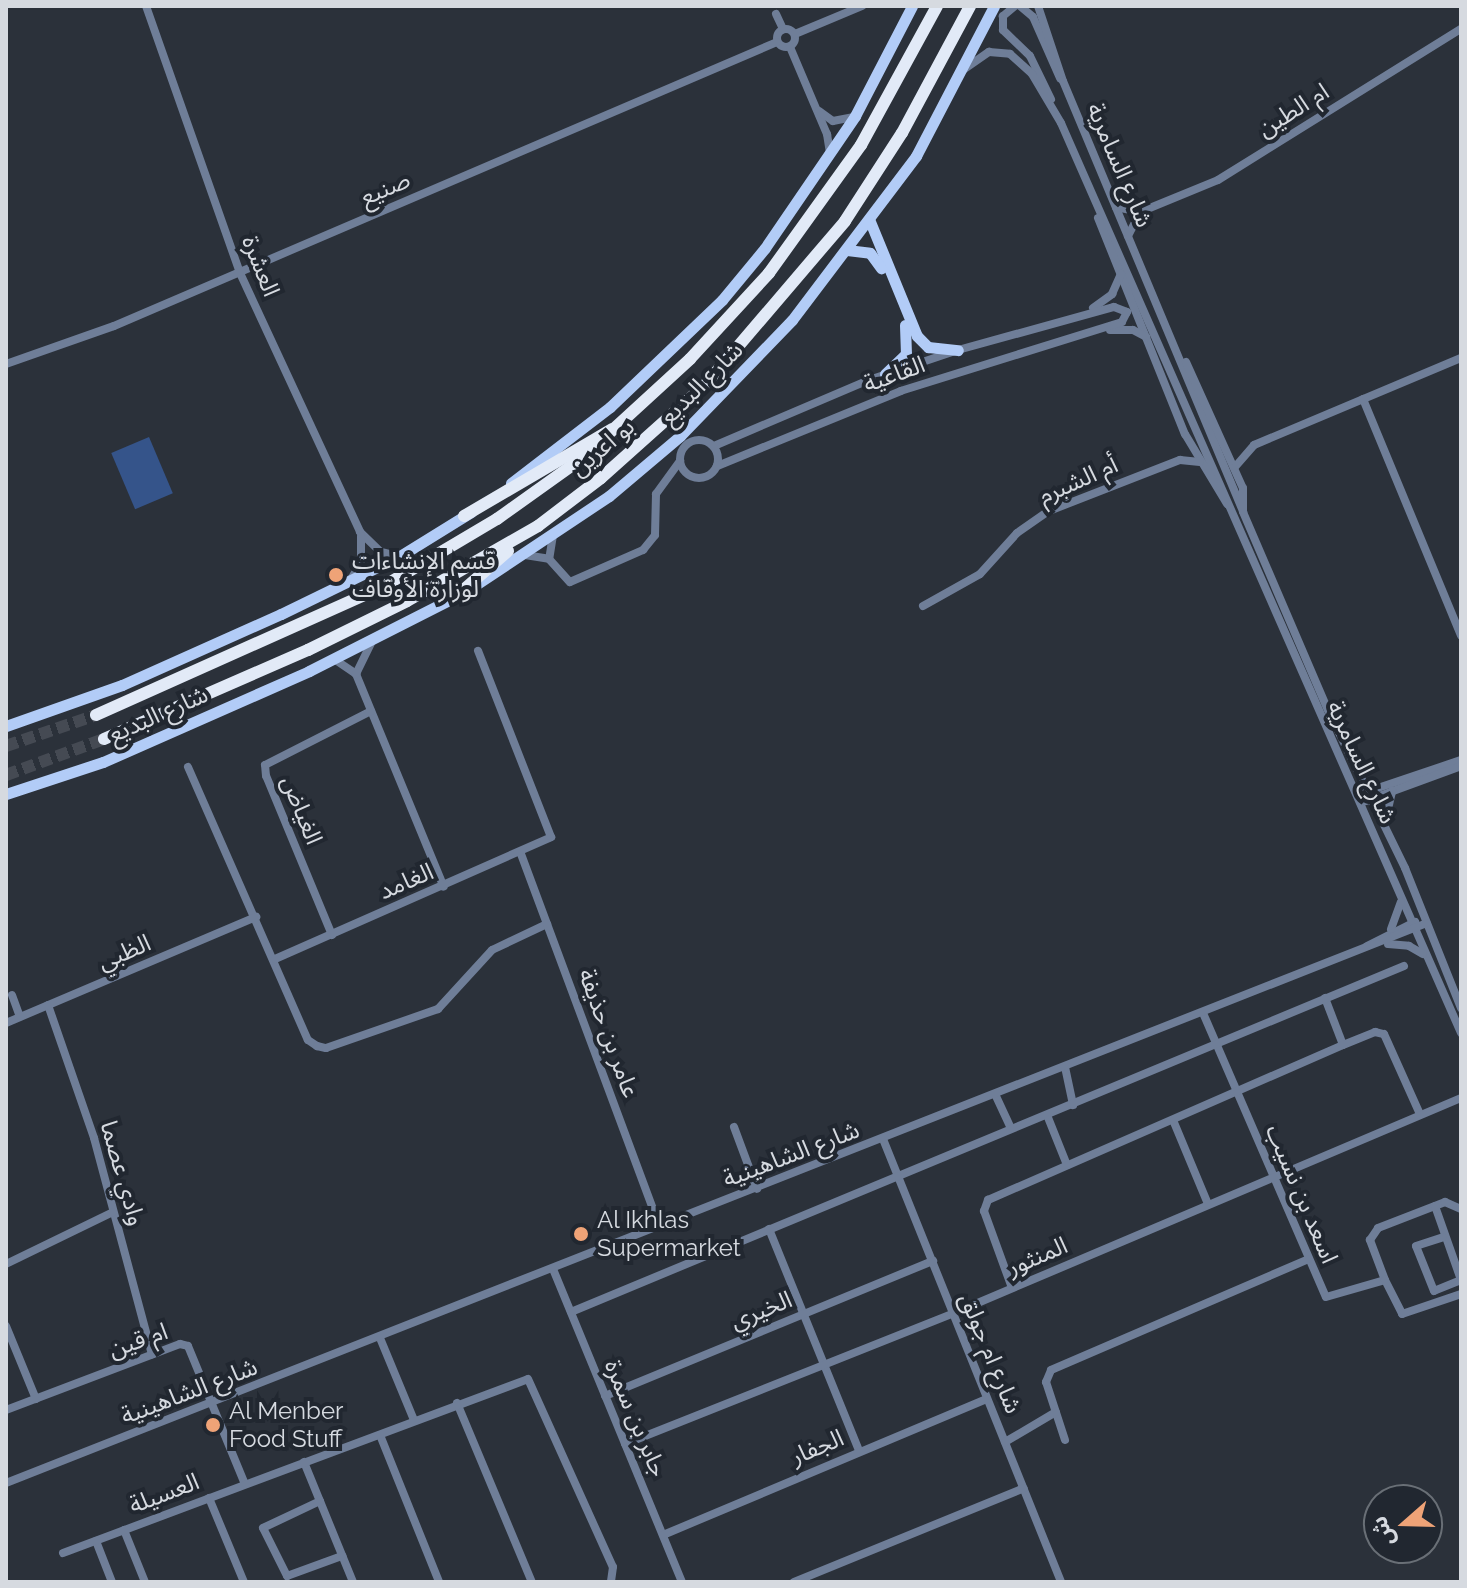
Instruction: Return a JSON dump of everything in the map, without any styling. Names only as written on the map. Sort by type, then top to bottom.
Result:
[{"type":"highway","name":"بو اعرين","points":[[96,715],[296,629],[396,579],[547,485],[619,426],[717,332],[793,242],[879,116],[937,6]]},
{"type":"highway","name":"بو اعرين","points":[[104,739],[349,630],[538,526],[679,410],[819,253],[902,133],[970,6]]},
{"type":"highway","points":[[464,516],[584,440],[619,426]]},
{"type":"highway","points":[[453,599],[538,526]]},
{"type":"main road","name":"شارع البديع","points":[[6,726],[122,685],[400,556],[464,516],[610,407],[666,356],[765,248],[855,116],[912,6]]},
{"type":"main road","name":"شارع البديع","points":[[6,794],[103,762],[375,639],[453,599],[525,555],[609,496],[742,377],[847,250],[916,156],[994,6]]},
{"type":"main road","points":[[869,219],[917,336],[928,347],[958,350]]},
{"type":"main road","points":[[847,250],[875,257],[906,329],[906,354],[885,374]]},
{"type":"street","name":"العشرة","points":[[146,6],[240,273],[360,532]]},
{"type":"street","points":[[776,14],[783,29],[795,34],[862,6]]},
{"type":"street","points":[[1061,123],[1034,62],[1003,30],[1003,16],[1017,6],[1031,13],[1063,81]]},
{"type":"street","name":"شارع السامرية","points":[[1038,6],[1063,81],[1243,512],[1356,771],[1395,845],[1461,1008]]},
{"type":"street","points":[[783,29],[777,42],[790,47]]},
{"type":"street","name":"ام الطين","points":[[1140,212],[1218,180],[1461,29]]},
{"type":"street","points":[[795,34],[790,47],[815,107],[830,155]]},
{"type":"street","name":"صنيع","points":[[6,364],[240,273],[777,42]]},
{"type":"street","name":"شارع السامرية","points":[[963,70],[989,52],[1010,54],[1032,74],[1061,123],[1461,1033]]},
{"type":"street","points":[[815,107],[833,121],[855,116]]},
{"type":"street","name":"شارع السامرية","points":[[1075,154],[1189,442],[1231,507]]},
{"type":"street","points":[[1116,207],[1140,212],[1128,236]]},
{"type":"street","name":"القاعية","points":[[1070,319],[1108,299],[1121,273]]},
{"type":"street","name":"القاعية","points":[[714,446],[885,374],[958,350],[1118,306],[1126,310],[1124,321],[911,387],[717,466]]},
{"type":"street","name":"القاعية","points":[[1089,334],[1123,328],[1150,341]]},
{"type":"street","name":"شارع السامرية","points":[[1170,338],[1225,442],[1244,492],[1243,512]]},
{"type":"street","points":[[1235,467],[1254,445],[1461,358]]},
{"type":"street","points":[[1363,399],[1461,636]]},
{"type":"street","points":[[553,535],[549,559],[560,577],[578,582],[643,550],[655,535],[654,505],[664,483],[691,441],[714,446],[717,466],[705,478],[687,475],[664,483]]},
{"type":"street","points":[[1180,460],[1189,442]]},
{"type":"street","points":[[1225,442],[1254,445]]},
{"type":"street","name":"أم الشبرم","points":[[923,606],[980,574],[1017,533],[1049,511],[1180,460],[1200,462]]},
{"type":"street","points":[[680,461],[687,475]]},
{"type":"street","points":[[360,532],[381,552],[400,556]]},
{"type":"street","points":[[348,582],[361,563],[360,532]]},
{"type":"street","points":[[525,555],[549,559]]},
{"type":"street","points":[[1272,608],[1282,603]]},
{"type":"street","points":[[356,674],[375,639]]},
{"type":"street","name":"الغامد","points":[[275,959],[521,854],[551,837],[478,651]]},
{"type":"street","points":[[334,659],[356,674],[444,887]]},
{"type":"street","name":"الغياض","points":[[332,935],[266,776],[265,765],[371,711]]},
{"type":"street","points":[[1356,800],[1461,763]]},
{"type":"street","points":[[188,767],[308,1040],[326,1048],[438,1009],[492,950],[547,924]]},
{"type":"street","points":[[1356,771],[1388,789]]},
{"type":"street","points":[[1388,789],[1384,814],[1395,845]]},
{"type":"street","name":"عامر بن حذيفة","points":[[521,854],[660,1227]]},
{"type":"street","points":[[1390,931],[1401,915],[1401,897]]},
{"type":"street","name":"الظبي","points":[[6,1023],[256,917]]},
{"type":"street","name":"شارع الشاهينية","points":[[6,1483],[1203,1013],[1367,946],[1390,931],[1427,923]]},
{"type":"street","name":"شارع الشاهينية","points":[[1367,946],[1383,943],[1413,927]]},
{"type":"street","points":[[1383,943],[1409,946],[1426,956]]},
{"type":"street","points":[[571,1312],[1404,966]]},
{"type":"street","points":[[12,995],[20,1017]]},
{"type":"street","points":[[1325,998],[1343,1045]]},
{"type":"street","name":"وادي عصما","points":[[48,1005],[113,1212],[152,1354]]},
{"type":"street","name":"اسعد بن نسيب","points":[[1203,1013],[1307,1260],[1329,1298],[1385,1280],[1370,1240],[1373,1231],[1449,1202],[1461,1209]]},
{"type":"street","points":[[1012,1288],[984,1206],[1067,1165],[1343,1045],[1375,1032],[1384,1034],[1420,1114]]},
{"type":"street","points":[[1065,1067],[1073,1105]]},
{"type":"street","points":[[995,1094],[1011,1129]]},
{"type":"street","name":"المنثور","points":[[625,1444],[954,1313],[1461,1098]]},
{"type":"street","points":[[1047,1115],[1067,1165]]},
{"type":"street","points":[[1173,1120],[1208,1204]]},
{"type":"street","points":[[734,1127],[757,1189]]},
{"type":"street","name":"شارع ام جولق","points":[[883,1139],[1061,1582]]},
{"type":"street","points":[[1435,1206],[1443,1237],[1461,1280],[1434,1291],[1416,1246],[1443,1237]]},
{"type":"street","points":[[6,1264],[113,1212]]},
{"type":"street","points":[[769,1229],[859,1451]]},
{"type":"street","points":[[1065,1440],[1046,1382],[1055,1367],[1307,1260]]},
{"type":"street","name":"الخيري","points":[[605,1396],[933,1261]]},
{"type":"street","name":"جابر بن سمرة","points":[[553,1269],[682,1582]]},
{"type":"street","points":[[1385,1280],[1402,1314],[1461,1294]]},
{"type":"street","points":[[6,1326],[36,1399]]},
{"type":"street","points":[[380,1338],[414,1420]]},
{"type":"street","name":"ام قين","points":[[6,1410],[180,1344],[188,1346],[215,1403],[245,1484]]},
{"type":"street","name":"العسيلة","points":[[63,1553],[380,1435],[520,1379],[536,1387],[613,1567],[611,1582]]},
{"type":"street","name":"الجفار","points":[[663,1535],[987,1399]]},
{"type":"street","points":[[457,1403],[532,1582]]},
{"type":"street","points":[[1005,1442],[1028,1425],[1056,1412]]},
{"type":"street","points":[[1000,1430],[1028,1425]]},
{"type":"street","points":[[380,1435],[439,1582]]},
{"type":"street","points":[[304,1462],[353,1582]]},
{"type":"street","points":[[794,1582],[817,1578],[1024,1488]]},
{"type":"street","points":[[209,1498],[244,1582]]},
{"type":"street","points":[[320,1501],[263,1528],[287,1576],[342,1556]]},
{"type":"street","points":[[124,1530],[145,1582]]},
{"type":"street","points":[[96,1541],[112,1582]]},
{"type":"shaded area","points":[[149,437],[173,493],[135,509],[111,453]]},
{"type":"tunnel","points":[[6,746],[96,715]]},
{"type":"tunnel","points":[[6,775],[104,739]]},
{"type":"place","name":"قسم الإنشاءات لوزارة الأوقاف","points":[[336,575]]},
{"type":"place","name":"Al Ikhlas Supermarket","points":[[581,1234]]},
{"type":"place","name":"Al Menber Food Stuff","points":[[213,1425]]}]
